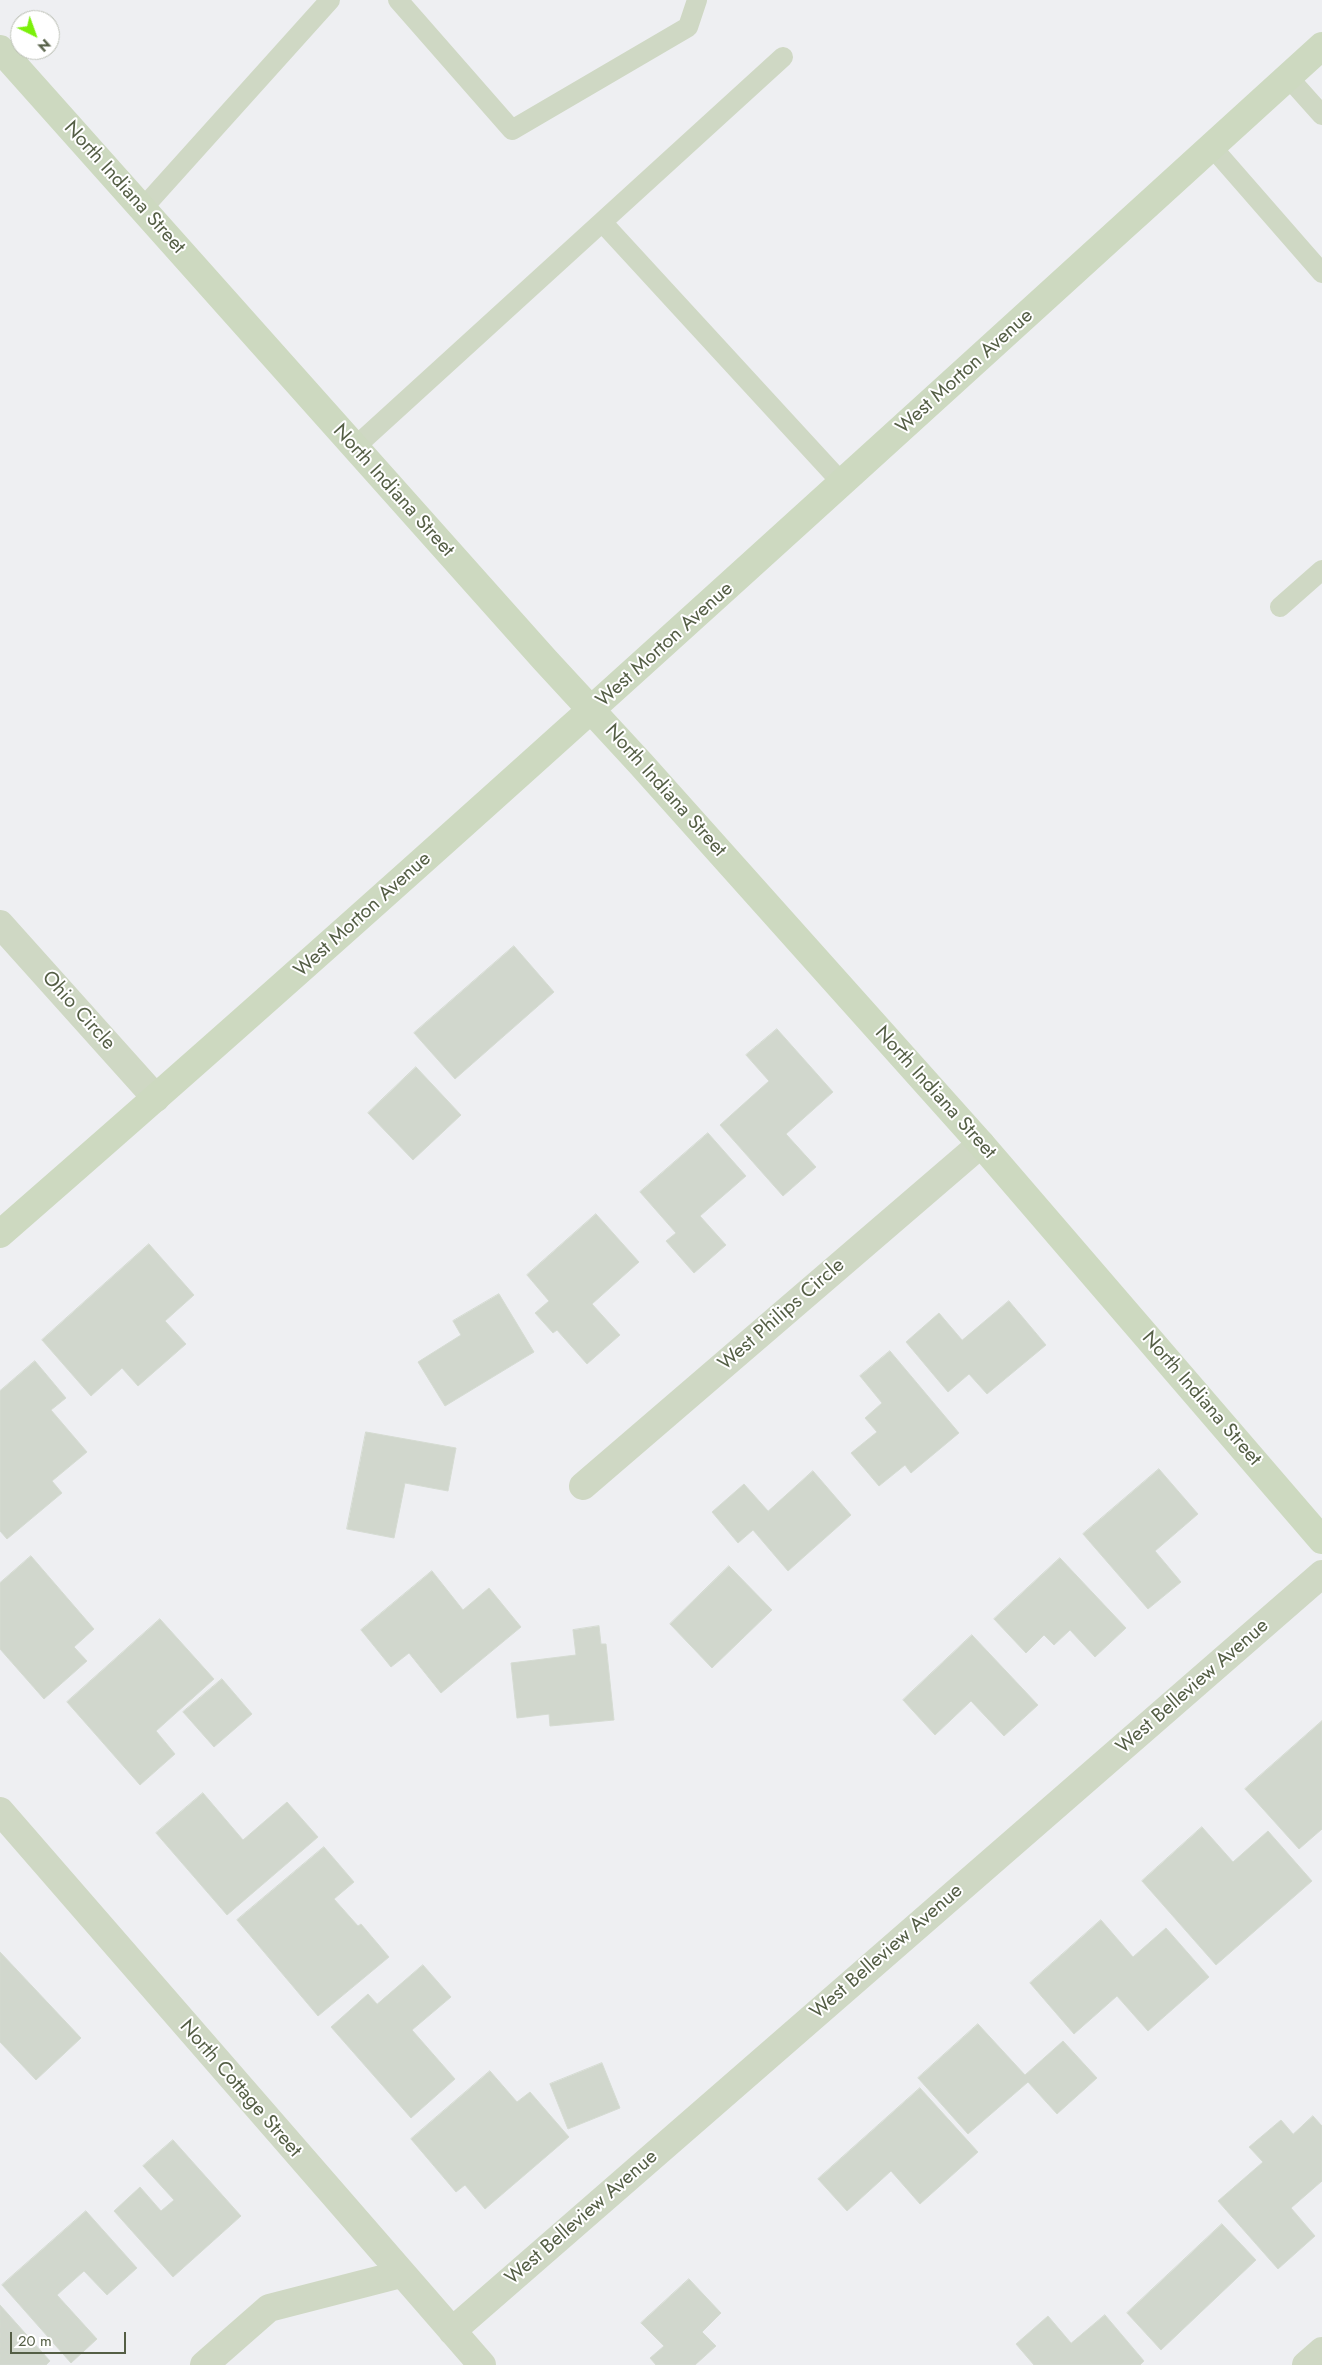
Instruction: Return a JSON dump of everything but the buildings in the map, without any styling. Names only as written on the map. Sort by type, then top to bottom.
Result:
[{"type":"main road","name":"West Morton Avenue","points":[[0,1234],[592,711],[1322,46]]},
{"type":"main road","name":"North Indiana Street","points":[[0,49],[355,448],[981,1144],[1322,1540]]},
{"type":"street","name":"Ohio Circle","points":[[0,924],[156,1098]]},
{"type":"street","name":"West Philips Circle","points":[[583,1486],[981,1144]]},
{"type":"street","name":"West Belleview Avenue","points":[[452,2331],[1322,1574]]},
{"type":"street","name":"North Cottage Street","points":[[0,1811],[482,2365]]},
{"type":"street","points":[[204,2365],[269,2308],[401,2274]]},
{"type":"street","points":[[1306,2365],[1322,2351]]},
{"type":"lane","points":[[142,209],[330,0]]},
{"type":"lane","points":[[398,0],[512,130],[688,27],[697,0]]},
{"type":"lane","points":[[355,448],[783,57]]},
{"type":"lane","points":[[1288,77],[1322,115]]},
{"type":"lane","points":[[1212,147],[1322,272]]},
{"type":"lane","points":[[602,222],[843,484]]},
{"type":"lane","points":[[1280,607],[1322,570]]}]
